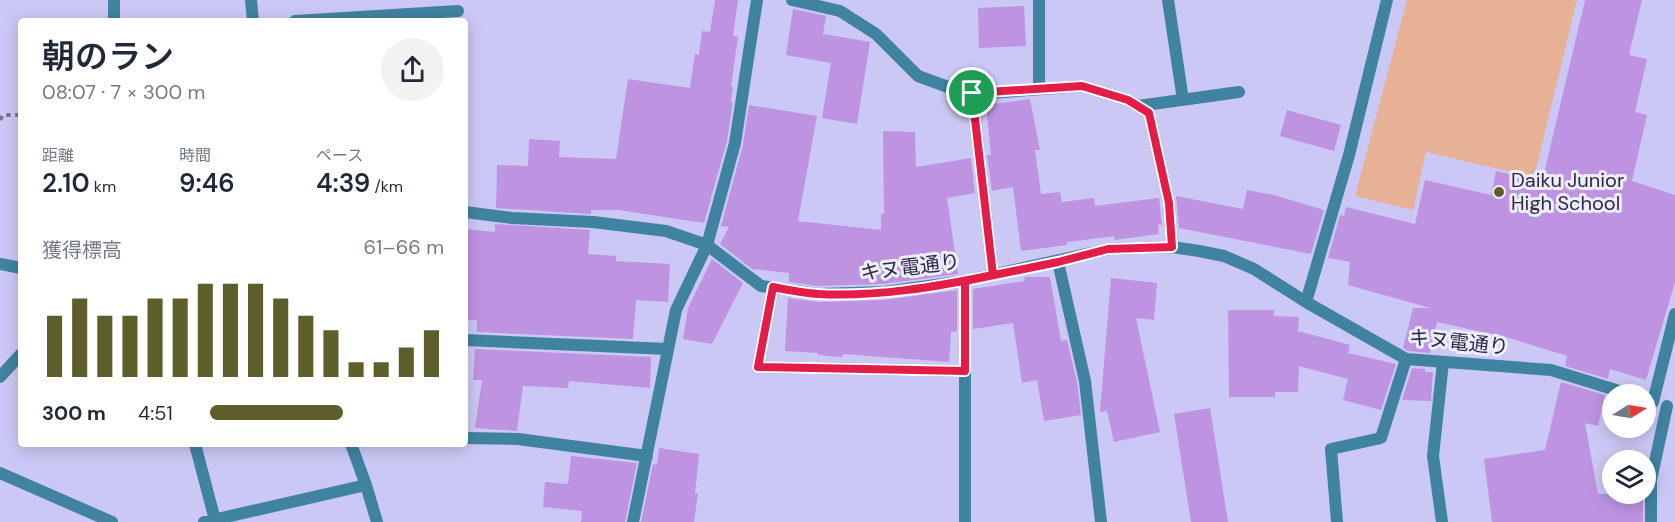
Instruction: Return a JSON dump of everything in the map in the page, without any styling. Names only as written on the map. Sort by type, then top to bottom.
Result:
[{"type":"street","points":[[114,0],[114,18]]},
{"type":"street","points":[[250,0],[253,18]]},
{"type":"street","points":[[633,522],[676,310],[707,245],[735,143],[757,0]]},
{"type":"street","points":[[792,0],[840,11],[876,34],[918,76],[959,91],[972,93],[1082,86],[1128,100],[1149,113],[1169,203],[1172,247]]},
{"type":"street","points":[[1039,0],[1039,89]]},
{"type":"street","points":[[1175,0],[1168,0],[1183,100]]},
{"type":"street","points":[[1306,302],[1349,155],[1387,0]]},
{"type":"street","points":[[344,18],[458,11]]},
{"type":"street","points":[[1138,106],[1239,92]]},
{"type":"street","points":[[972,93],[993,275]]},
{"type":"street","name":"キヌ電通り","points":[[468,212],[512,218],[593,222],[666,231],[707,245],[761,285],[818,294],[884,292],[965,281],[1108,249],[1172,247],[1224,256],[1254,268],[1306,302],[1406,359],[1551,370],[1602,386]]},
{"type":"street","points":[[1058,262],[1085,381],[1101,522]]},
{"type":"street","points":[[0,264],[18,267]]},
{"type":"street","points":[[965,281],[965,522]]},
{"type":"street","points":[[773,287],[758,367],[965,371]]},
{"type":"street","points":[[1654,384],[1675,314]]},
{"type":"street","points":[[468,340],[668,349]]},
{"type":"street","points":[[0,377],[18,357]]},
{"type":"street","points":[[1337,522],[1330,449],[1381,438],[1406,359]]},
{"type":"street","points":[[1442,522],[1433,456],[1443,362]]},
{"type":"street","points":[[1651,522],[1651,480],[1671,406],[1656,403]]},
{"type":"street","points":[[468,438],[518,439],[647,456]]},
{"type":"street","points":[[196,447],[209,521],[366,485]]},
{"type":"street","points":[[352,447],[377,522]]},
{"type":"street","points":[[0,473],[112,522]]},
{"type":"path","points":[[0,120],[3,115],[18,115]]},
{"type":"shaded area","points":[[1407,0],[1577,0],[1534,177],[1426,152],[1413,210],[1355,196]]},
{"type":"building","points":[[715,0],[738,0],[733,36],[738,37],[731,86],[733,87],[731,102],[733,102],[727,141],[704,223],[618,210],[591,210],[591,214],[496,208],[497,165],[528,166],[529,139],[560,141],[559,157],[616,159],[628,79],[690,88],[695,54],[699,55],[702,31],[710,32]]},
{"type":"building","points":[[1585,0],[1642,0],[1629,55],[1647,59],[1635,112],[1647,115],[1632,181],[1675,195],[1675,282],[1646,380],[1610,369],[1608,379],[1565,366],[1567,356],[1506,337],[1437,322],[1430,353],[1408,351],[1403,348],[1413,308],[1430,308],[1348,285],[1350,262],[1328,258],[1340,215],[1344,216],[1346,207],[1415,224],[1425,180],[1491,195],[1496,171],[1542,182]]},
{"type":"building","points":[[1024,6],[1026,46],[979,48],[978,8]]},
{"type":"building","points":[[793,9],[826,16],[823,34],[870,42],[857,124],[822,118],[831,63],[786,55]]},
{"type":"building","points":[[1030,99],[1040,150],[1035,150],[1041,194],[1060,192],[1062,202],[1094,198],[1095,206],[1159,198],[1162,225],[1158,224],[1159,234],[1114,240],[1115,236],[1021,251],[1013,187],[992,191],[987,155],[991,155],[986,105]]},
{"type":"building","points":[[749,105],[817,116],[798,221],[881,230],[881,214],[884,214],[883,131],[915,132],[916,167],[971,158],[975,193],[947,198],[958,274],[883,284],[818,286],[789,282],[789,273],[752,269],[720,244],[729,227],[721,226],[743,145]]},
{"type":"building","points":[[1287,110],[1341,125],[1334,151],[1280,136]]},
{"type":"building","points":[[1247,190],[1274,195],[1324,210],[1311,254],[1179,228],[1176,196],[1243,209]]},
{"type":"building","points":[[495,224],[590,230],[588,254],[616,256],[616,261],[670,264],[668,302],[636,300],[633,339],[477,332],[477,320],[468,320],[468,229],[495,232]]},
{"type":"building","points":[[712,259],[743,283],[712,344],[683,339],[688,308]]},
{"type":"building","points":[[1024,277],[1050,277],[1061,341],[1067,340],[1077,382],[1081,415],[1044,421],[1037,380],[1022,383],[1013,323],[973,329],[973,289],[1025,281]]},
{"type":"building","points":[[1111,278],[1157,283],[1154,320],[1136,318],[1160,432],[1114,442],[1107,411],[1100,412]]},
{"type":"building","points":[[957,290],[957,331],[951,332],[949,362],[843,354],[842,357],[785,351],[788,298],[818,302],[884,300]]},
{"type":"building","points":[[1228,310],[1274,310],[1274,316],[1299,317],[1298,331],[1350,345],[1348,353],[1396,364],[1381,410],[1343,400],[1348,379],[1299,366],[1298,392],[1275,392],[1275,397],[1229,397]]},
{"type":"building","points":[[475,349],[651,357],[650,388],[569,381],[568,388],[523,386],[517,431],[475,428],[482,380],[473,380]]},
{"type":"building","points":[[1412,368],[1433,372],[1431,401],[1402,400]]},
{"type":"building","points":[[1561,382],[1602,394],[1598,426],[1585,423],[1598,494],[1602,494],[1602,504],[1643,504],[1643,522],[1492,522],[1484,459],[1545,450]]},
{"type":"building","points":[[1210,408],[1228,522],[1191,522],[1174,414]]},
{"type":"building","points":[[659,448],[699,454],[695,493],[698,493],[694,522],[641,522],[653,464],[657,465]]},
{"type":"building","points":[[571,456],[637,463],[625,522],[581,522],[582,511],[543,507],[545,482],[568,484]]},
{"type":"place","name":"Daiku Junior High School","points":[[1499,192]]},
{"type":"route","points":[[1082,86],[1128,100],[1149,113],[1169,203],[1172,247],[1108,249],[1058,262],[965,281],[965,371],[758,367],[773,287],[818,294],[884,292],[993,275],[972,93],[1082,86]]}]
